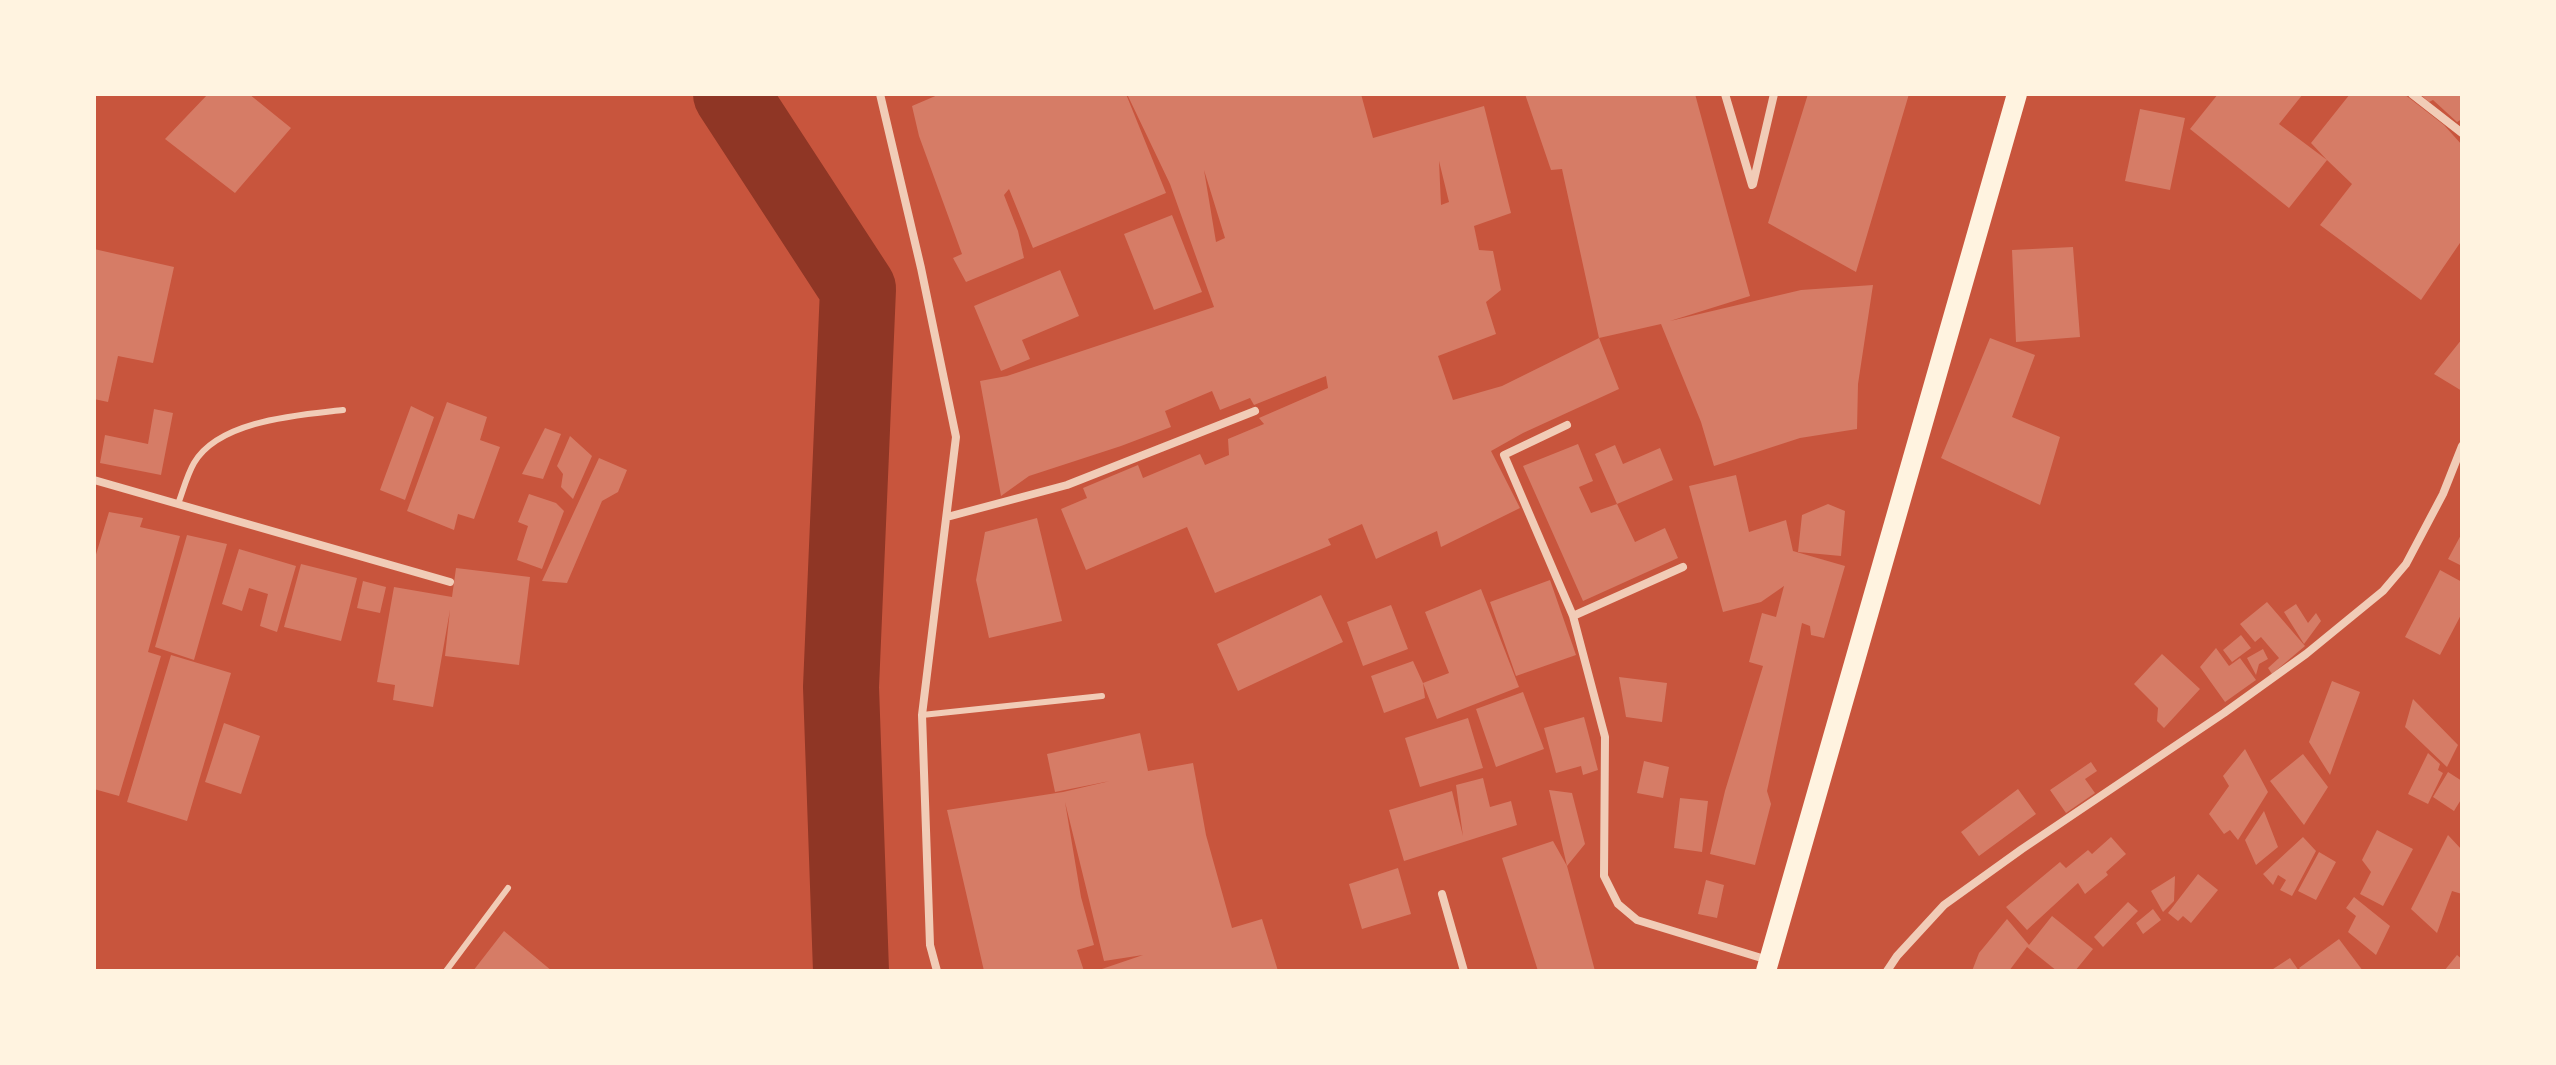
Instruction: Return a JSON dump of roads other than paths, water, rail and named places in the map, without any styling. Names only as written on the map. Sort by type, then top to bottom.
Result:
[{"type":"main road","points":[[1768,966],[2016,96]]},
{"type":"street","points":[[880,94],[956,437],[922,715],[930,945],[937,971]]},
{"type":"street","points":[[1725,94],[1752,185],[1774,94]]},
{"type":"street","points":[[2412,94],[2462,133]]},
{"type":"street","points":[[947,517],[1067,485],[1255,411]]},
{"type":"street","points":[[1567,425],[1504,455],[1573,616],[1605,737],[1604,876],[1618,904],[1637,920],[1768,966]]},
{"type":"street","points":[[1887,971],[1944,905],[2224,713],[2306,654],[2383,591],[2406,564],[2443,494],[2462,446]]},
{"type":"street","points":[[94,480],[450,582]]},
{"type":"street","points":[[1573,616],[1683,567]]},
{"type":"street","points":[[1442,894],[1464,971]]},
{"type":"lane","points":[[178,504],[195,462],[215,440],[275,418],[343,410]]},
{"type":"lane","points":[[922,715],[1102,696]]},
{"type":"lane","points":[[446,971],[508,888]]},
{"type":"waterway","points":[[731,94],[858,289],[841,687],[851,971]]}]
